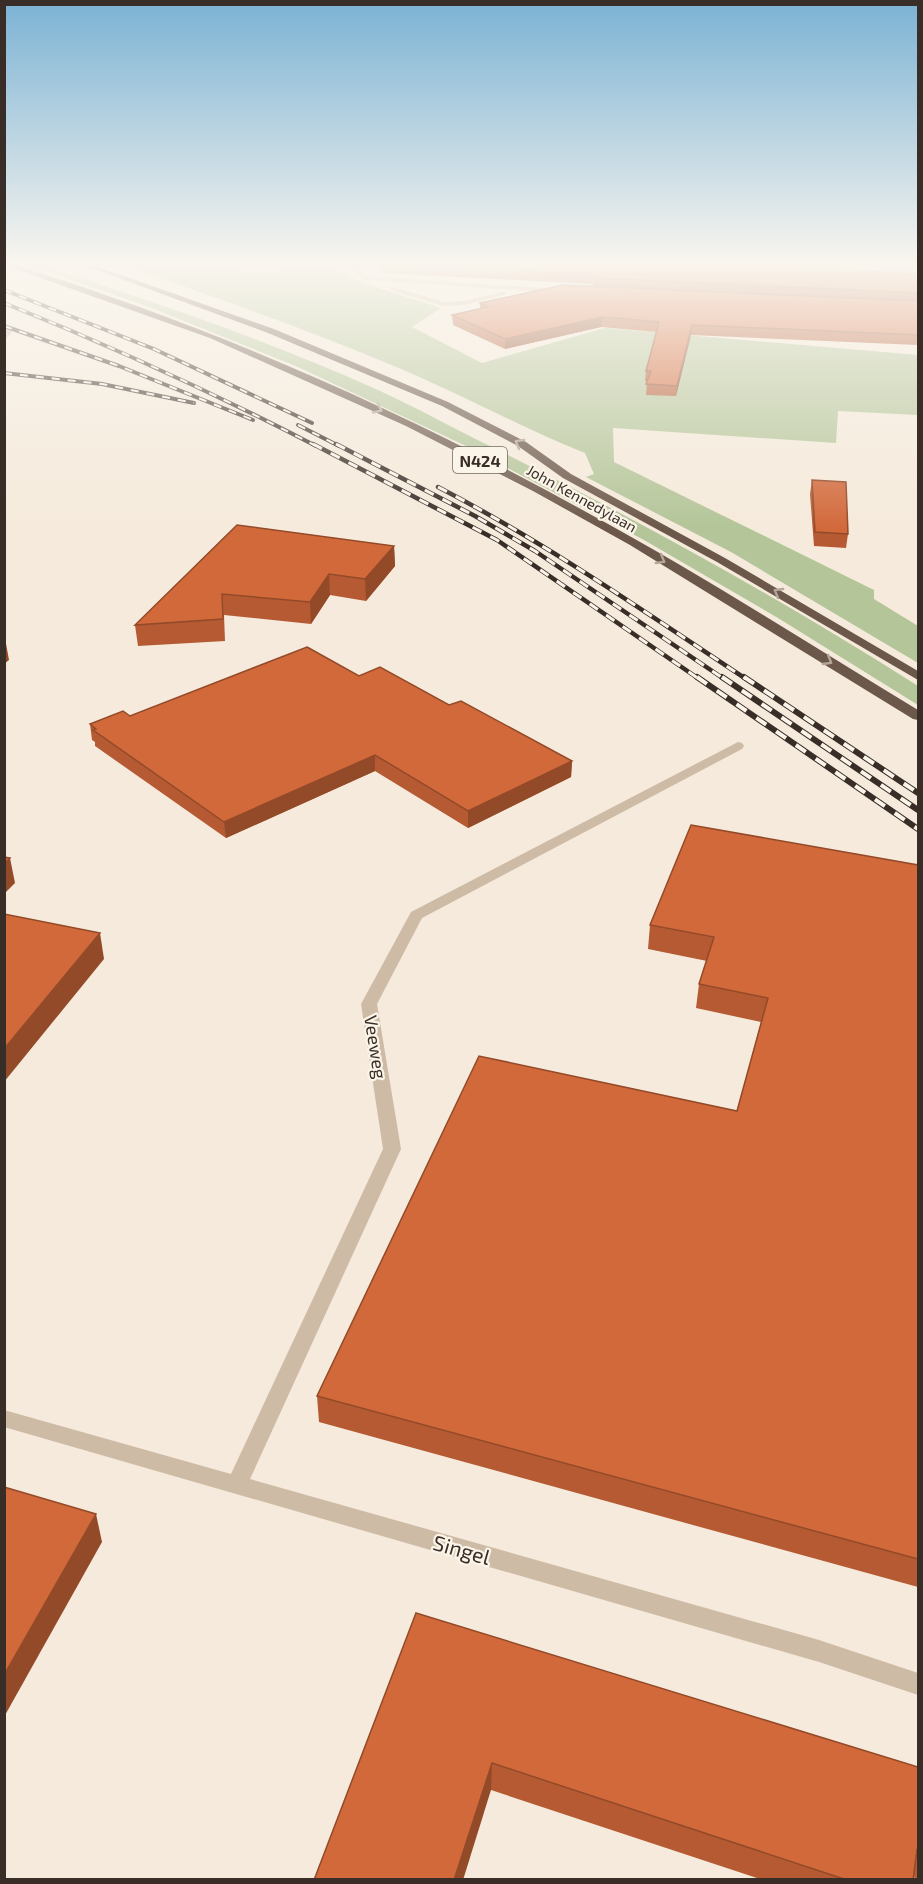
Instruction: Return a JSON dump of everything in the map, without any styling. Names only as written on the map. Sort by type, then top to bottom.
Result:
[{"type":"highway","name":"John Kennedylaan","points":[[250,354],[400,420],[567,506],[684,573],[918,716]]},
{"type":"highway","name":"John Kennedylaan","points":[[326,354],[445,404],[522,444],[567,476],[721,560],[918,676]]},
{"type":"street","name":"Veeweg","points":[[237,1484],[392,1149],[369,1004],[416,915],[738,746]]},
{"type":"street","name":"Singel","points":[[4,1418],[819,1651],[918,1684]]},
{"type":"green space","points":[[266,354],[293,354],[378,390],[550,476],[657,533],[763,592],[918,686],[918,705],[778,618],[644,540],[466,446]]},
{"type":"green space","points":[[366,354],[464,354],[482,363],[514,354],[918,355],[918,415],[838,411],[836,443],[613,428],[614,462],[874,590],[874,599],[918,626],[918,663],[731,552],[586,477],[594,474],[585,453]]},
{"type":"building","points":[[651,354],[685,354],[677,386],[646,384],[651,371],[646,371]]},
{"type":"building","points":[[812,480],[846,482],[848,534],[815,532]]},
{"type":"building","points":[[237,525],[394,546],[365,579],[329,574],[310,602],[222,594],[223,619],[135,625]]},
{"type":"building","points":[[307,647],[359,676],[380,667],[449,705],[461,701],[572,761],[468,811],[375,755],[224,822],[93,730],[96,729],[90,724],[123,711],[130,716]]},
{"type":"building","points":[[691,825],[918,865],[918,1559],[317,1396],[479,1056],[737,1111],[768,998],[699,984],[714,937],[650,925]]},
{"type":"building","points":[[4,914],[100,933],[4,1049]]},
{"type":"building","points":[[4,1487],[96,1514],[4,1675]]},
{"type":"building","points":[[416,1613],[918,1767],[918,1851],[913,1880],[847,1880],[492,1763],[454,1880],[314,1880]]},
{"type":"railway","points":[[84,354],[253,420]]},
{"type":"railway","points":[[124,354],[239,407],[316,446]]},
{"type":"railway","points":[[165,354],[312,423]]},
{"type":"railway","points":[[4,373],[102,384],[194,403]]},
{"type":"railway","points":[[298,425],[339,446]]},
{"type":"railway","points":[[313,444],[497,540],[699,679]]},
{"type":"railway","points":[[336,444],[475,516],[535,551],[724,679]]},
{"type":"railway","points":[[438,487],[556,555],[746,679]]},
{"type":"railway","points":[[697,677],[918,829]]},
{"type":"railway","points":[[722,677],[918,810]]},
{"type":"railway","points":[[744,677],[918,793]]}]
